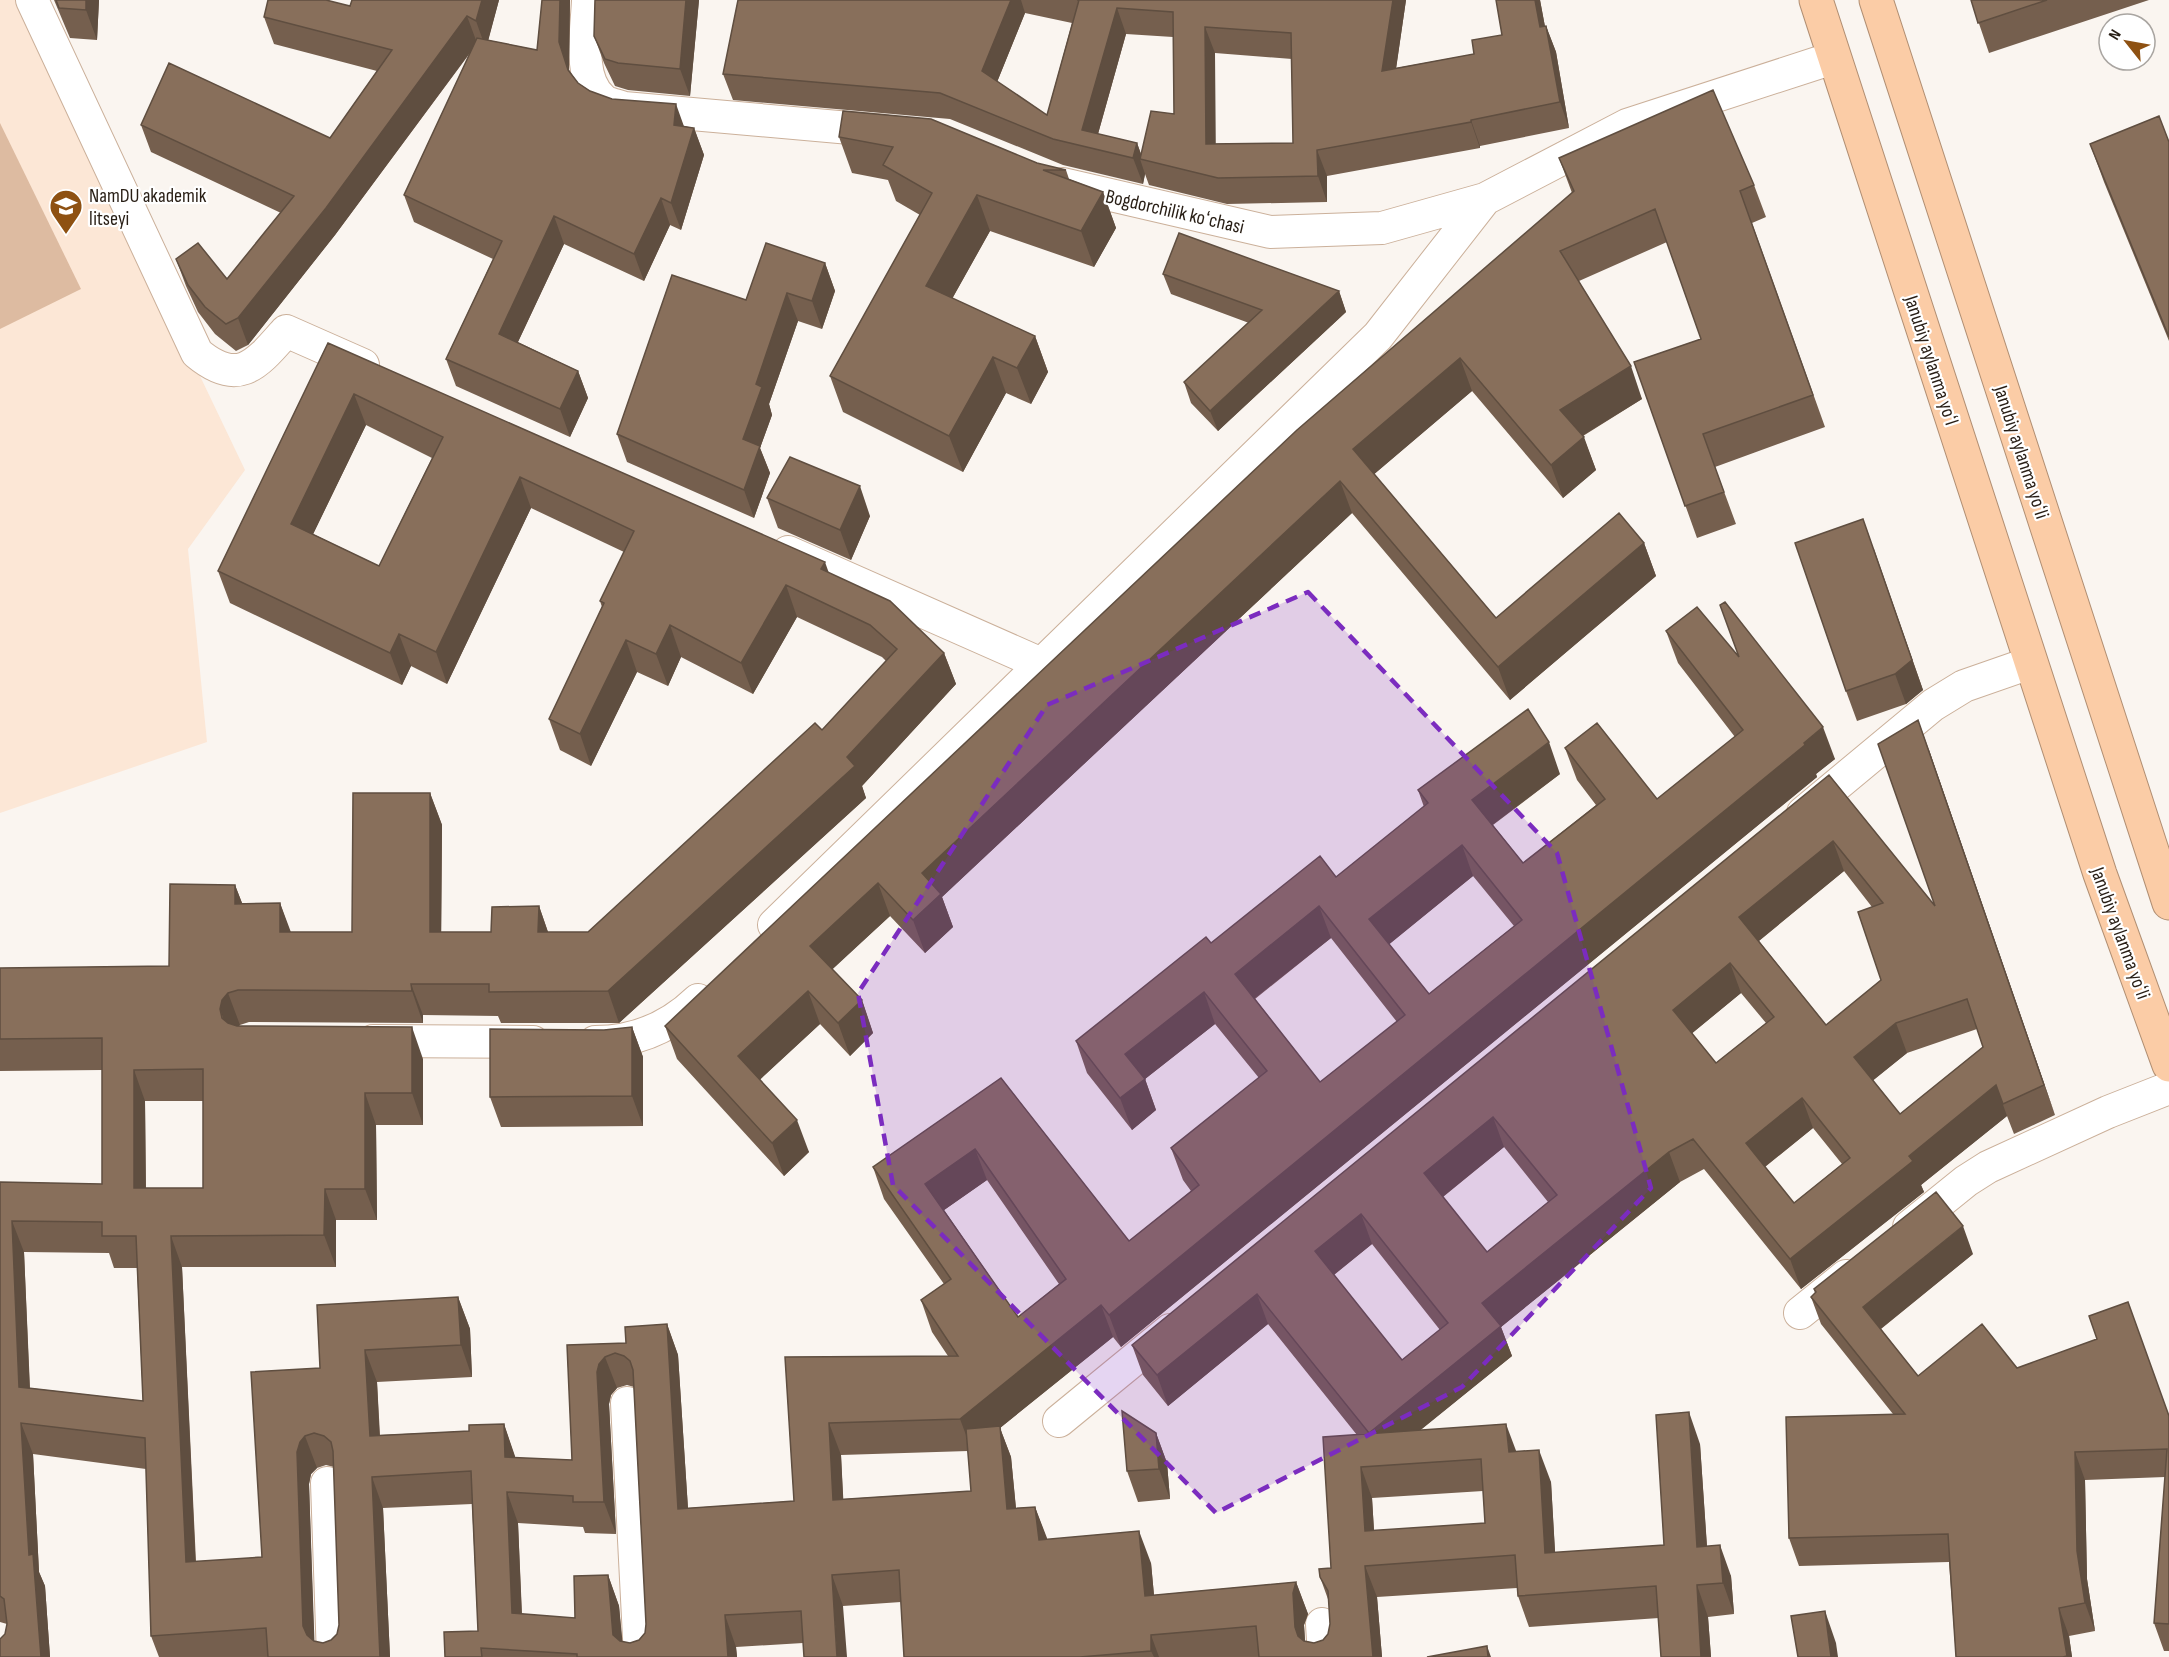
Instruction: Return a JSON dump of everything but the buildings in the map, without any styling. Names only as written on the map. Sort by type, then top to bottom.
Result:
[{"type":"highway","points":[[1816,0],[1833,58]]},
{"type":"highway","name":"Janubiy aylanma yoʻli","points":[[1876,0],[2163,868],[2169,903]]},
{"type":"highway","name":"Janubiy aylanma yoʻl","points":[[1833,58],[2030,663]]},
{"type":"highway","name":"Janubiy aylanma yoʻli","points":[[2030,663],[2100,874],[2169,1065]]},
{"type":"street","points":[[32,0],[197,353],[213,367],[236,370],[257,363],[286,331],[384,374]]},
{"type":"street","points":[[588,0],[586,47],[589,81],[603,101],[624,108],[915,134]]},
{"type":"street","name":"Bogdorchilik koʻchasi","points":[[1036,173],[1057,182],[1164,209],[1270,232],[1382,228],[1485,198],[1627,125],[1833,58]]},
{"type":"street","points":[[750,948],[1039,663],[1378,336],[1485,198]]},
{"type":"street","points":[[766,543],[1039,663]]},
{"type":"street","points":[[1782,830],[1933,705],[1964,686],[2030,663]]},
{"type":"street","points":[[343,1041],[615,1042],[643,1036],[664,1026],[682,1015],[716,982]]},
{"type":"street","points":[[1800,1313],[1966,1181],[1988,1167],[2108,1112],[2169,1088]]},
{"type":"street","points":[[1059,1421],[1189,1315]]},
{"type":"street","points":[[627,1402],[640,1657]]},
{"type":"street","points":[[327,1483],[333,1657]]},
{"type":"street","points":[[1322,1624],[1324,1657]]},
{"type":"highlighted area","points":[[1308,592],[1557,853],[1651,1188],[1462,1387],[1216,1513],[893,1185],[858,993],[1047,705]]},
{"type":"shaded area","name":"NamDU akademik litseyi","points":[[0,0],[20,0],[245,470],[188,549],[207,742],[0,813]]},
{"type":"shaded area","points":[[0,123],[81,289],[0,329]]},
{"type":"place","name":"NamDU akademik litseyi","points":[[66,235]]}]
